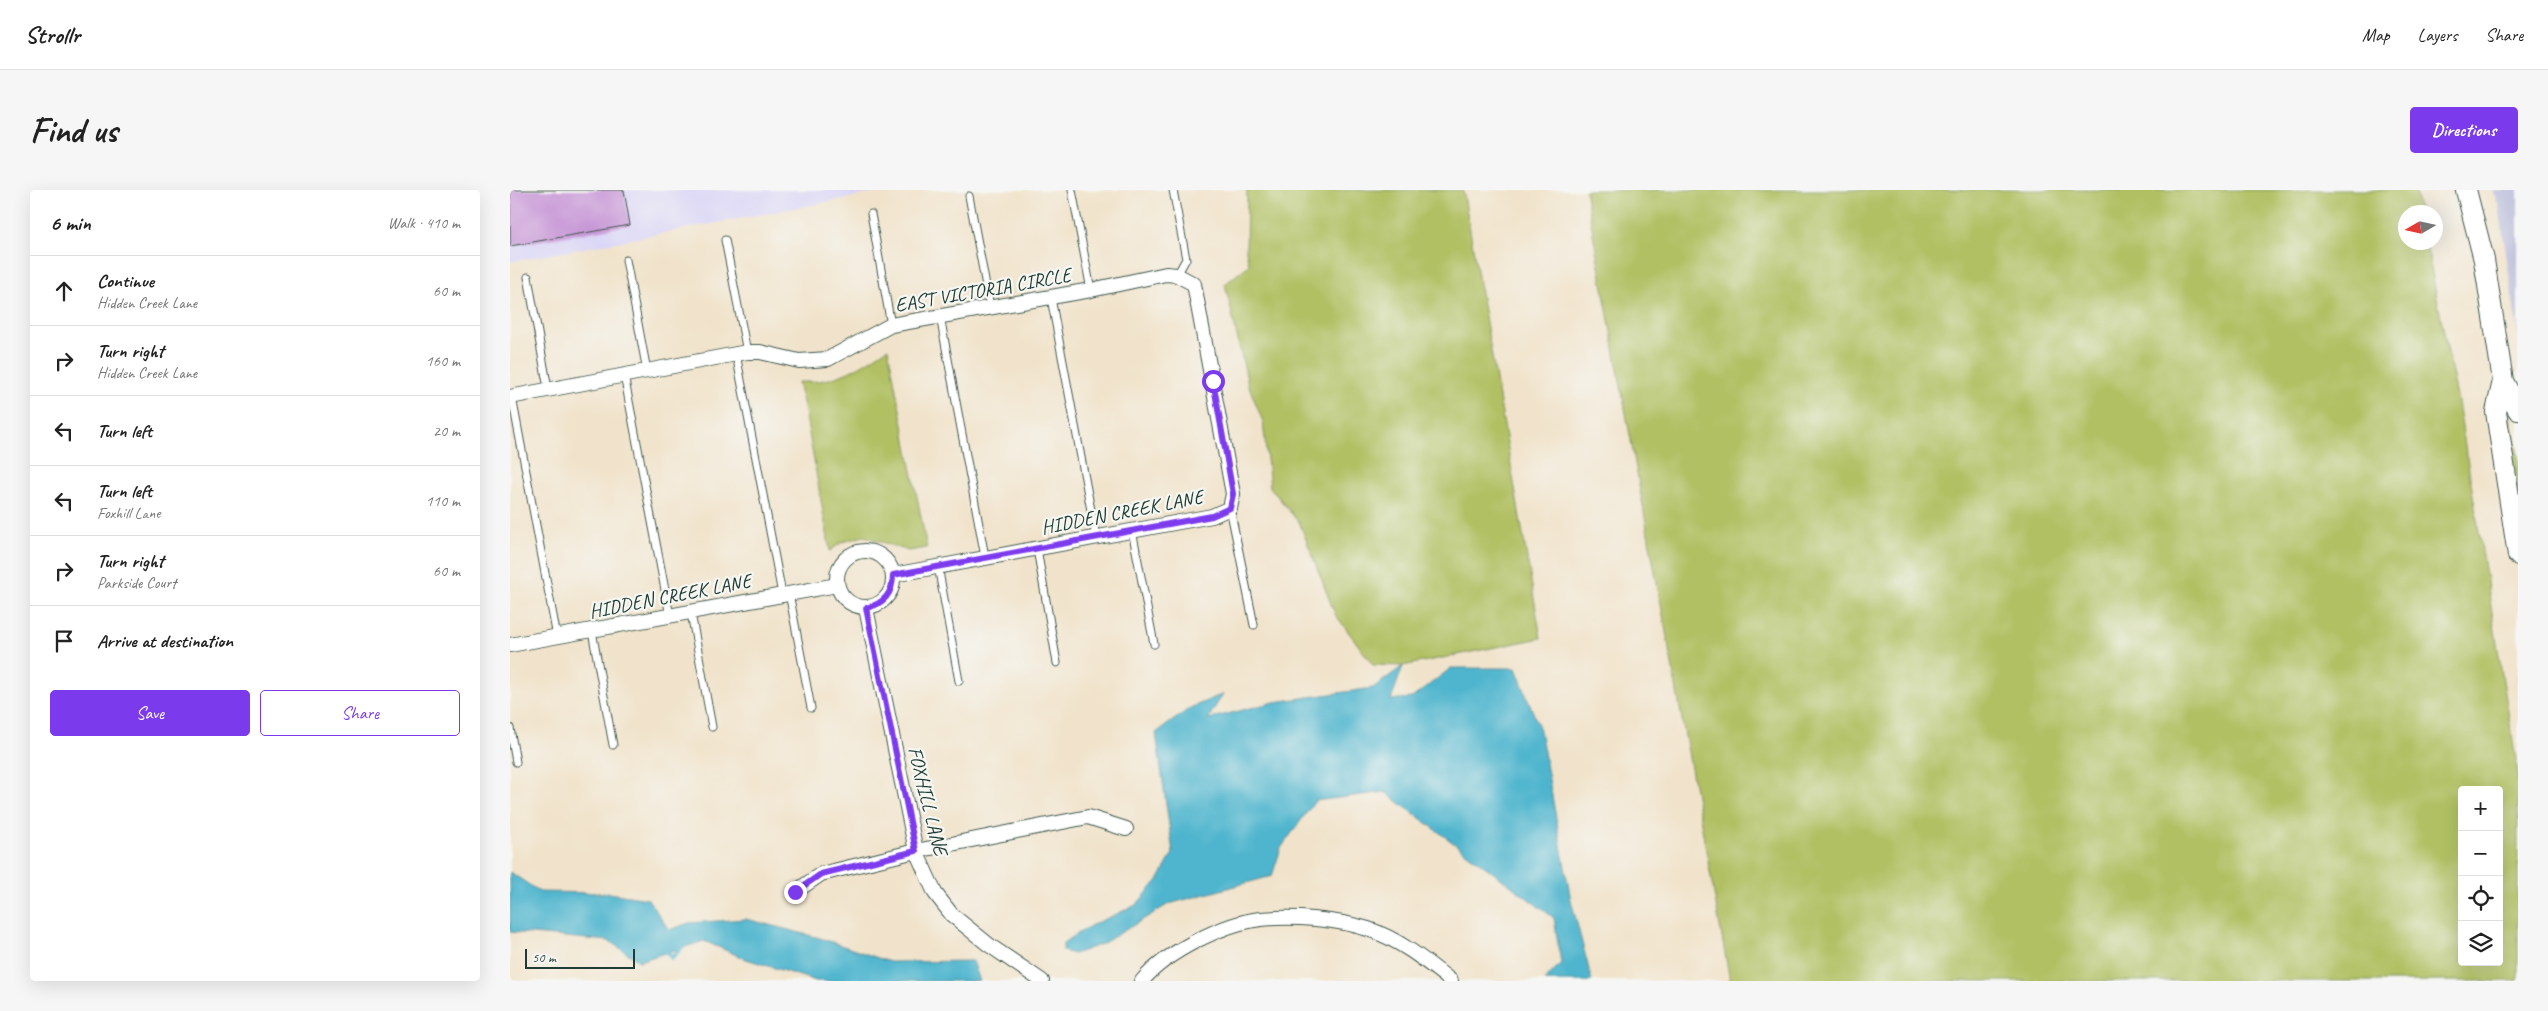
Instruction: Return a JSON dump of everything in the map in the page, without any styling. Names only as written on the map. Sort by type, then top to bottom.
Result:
[{"type":"street","points":[[2468,192],[2484,260],[2503,381],[2518,410]]},
{"type":"street","name":"EAST VICTORIA CIRCLE","points":[[511,397],[742,353],[760,352],[799,361],[828,360],[892,325],[1051,298],[1166,274],[1177,275]]},
{"type":"street","name":"HIDDEN CREEK LANE","points":[[893,575],[1212,516],[1230,508],[1233,494],[1194,284],[1177,275]]},
{"type":"street","points":[[2503,381],[2496,412],[2518,555]]},
{"type":"street","points":[[859,551],[877,553],[890,566],[893,575],[889,594],[883,601],[866,608],[847,602],[837,585],[839,567],[844,560],[859,551]]},
{"type":"street","name":"HIDDEN CREEK LANE","points":[[510,645],[837,585]]},
{"type":"street","name":"FOXHILL LANE","points":[[866,608],[916,851],[935,893],[952,915],[989,945],[1042,981]]},
{"type":"street","points":[[795,892],[821,874],[916,851],[1088,817],[1126,829]]},
{"type":"street","points":[[1142,981],[1153,968],[1204,935],[1261,919],[1317,920],[1368,929],[1410,949],[1451,981]]},
{"type":"lane","points":[[1072,190],[1091,290]]},
{"type":"lane","points":[[1173,190],[1186,259],[1177,275]]},
{"type":"lane","points":[[969,196],[990,307]]},
{"type":"lane","points":[[871,214],[892,325]]},
{"type":"lane","points":[[725,240],[742,353],[786,594],[811,708]]},
{"type":"lane","points":[[626,260],[647,371]]},
{"type":"lane","points":[[528,277],[548,389]]},
{"type":"lane","points":[[1051,298],[1096,537]]},
{"type":"lane","points":[[940,316],[985,558]]},
{"type":"lane","points":[[624,374],[670,616]]},
{"type":"lane","points":[[511,397],[557,637]]},
{"type":"lane","points":[[1230,508],[1254,625]]},
{"type":"lane","points":[[1132,530],[1154,644]]},
{"type":"lane","points":[[1037,549],[1056,663]]},
{"type":"lane","points":[[938,566],[959,681]]},
{"type":"lane","points":[[691,613],[712,727]]},
{"type":"lane","points":[[592,631],[613,745]]},
{"type":"lane","points":[[510,728],[516,762]]},
{"type":"shaded area","points":[[510,190],[890,190],[510,262]]},
{"type":"shaded area","points":[[2492,190],[2518,190],[2518,335],[2499,206]]},
{"type":"green space","points":[[1247,190],[1463,190],[1541,638],[1403,666],[1373,665],[1335,614],[1300,524],[1270,487],[1263,422],[1248,384],[1225,284],[1249,265],[1246,251]]},
{"type":"green space","points":[[1585,190],[2415,190],[2418,205],[2398,205],[2398,250],[2427,250],[2458,402],[2518,773],[2518,981],[1730,981]]},
{"type":"green space","points":[[888,348],[927,548],[908,551],[864,536],[842,542],[830,551],[798,382],[824,380],[846,373]]},
{"type":"green space","points":[[2501,394],[2505,394],[2518,455],[2518,499]]},
{"type":"water","points":[[1403,666],[1391,700],[1412,698],[1451,668],[1516,668],[1540,730],[1571,900],[1592,981],[1544,981],[1561,963],[1554,918],[1385,792],[1315,801],[1281,848],[1272,876],[1169,904],[1102,944],[1074,954],[1063,951],[1063,943],[1090,926],[1136,905],[1159,879],[1173,853],[1156,733],[1190,708],[1223,694],[1208,719],[1274,702],[1373,688]]},
{"type":"water","points":[[510,872],[540,892],[609,893],[648,899],[669,930],[689,923],[746,919],[820,938],[890,962],[973,961],[980,981],[816,981],[746,959],[704,941],[639,961],[609,941],[510,932]]},
{"type":"building","points":[[510,190],[624,190],[630,225],[510,246]]},
{"type":"waterway","points":[[663,948],[672,958],[684,944]]},
{"type":"route","points":[[795,892],[821,874],[916,851],[866,608],[883,601],[889,594],[893,584],[893,575],[1212,516],[1230,508],[1233,494],[1213,381]]}]
